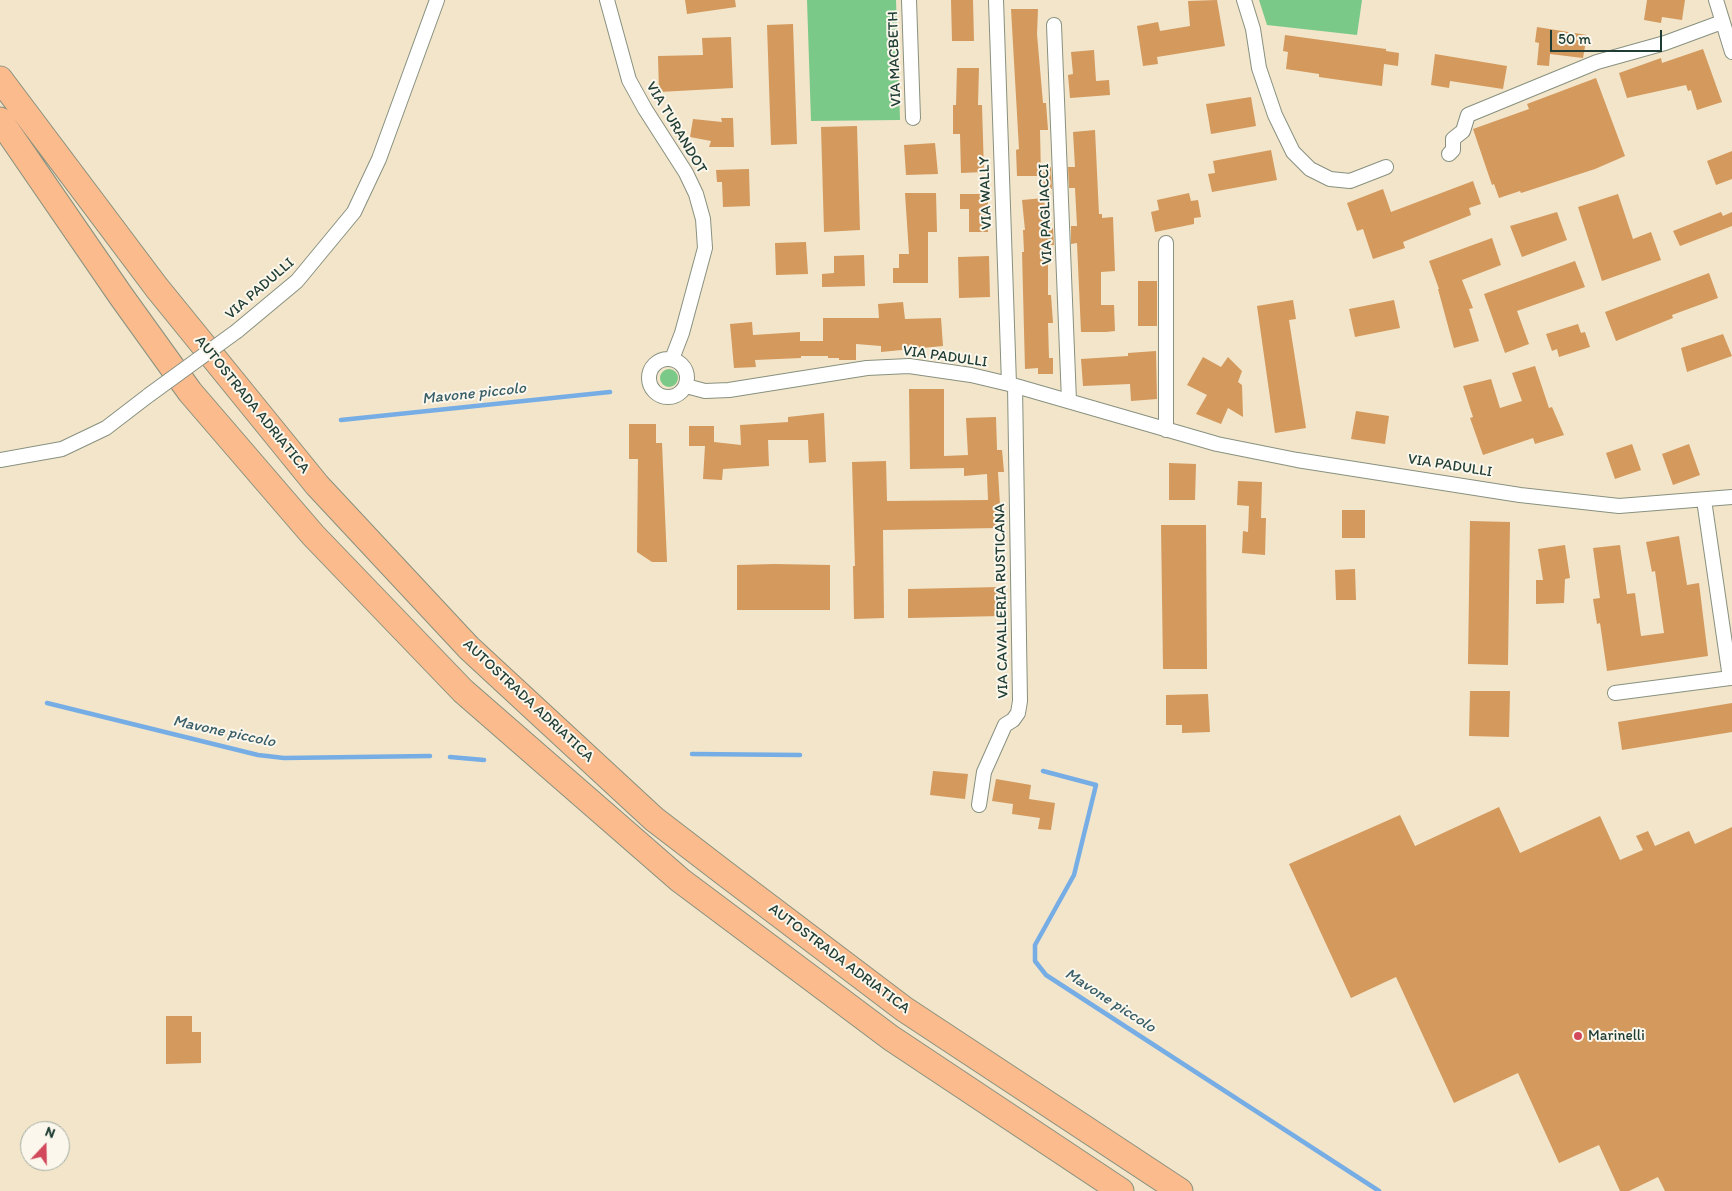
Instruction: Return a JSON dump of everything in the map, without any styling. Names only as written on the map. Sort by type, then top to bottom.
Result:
[{"type":"highway","name":"AUTOSTRADA ADRIATICA","points":[[0,79],[157,288],[317,485],[469,648],[654,818],[716,866],[904,1009],[1180,1191]]},
{"type":"highway","points":[[0,120],[121,296],[190,392],[313,535],[463,691],[680,880],[891,1038],[1120,1191]]},
{"type":"street","name":"VIA PADULLI","points":[[0,460],[62,449],[106,428],[237,331],[297,281],[340,232],[354,212],[379,159],[437,0]]},
{"type":"street","name":"VIA TURANDOT","points":[[607,0],[629,80],[645,109],[686,173],[696,194],[703,219],[705,248],[698,278],[672,359]]},
{"type":"street","name":"VIA MACBETH","points":[[909,0],[913,118]]},
{"type":"street","name":"VIA WALLY","points":[[996,0],[1012,385]]},
{"type":"street","points":[[1244,0],[1253,29],[1259,68],[1275,115],[1293,152],[1310,169],[1330,178],[1350,181],[1386,167]]},
{"type":"street","points":[[1716,0],[1732,52]]},
{"type":"street","points":[[1449,154],[1452,150],[1453,139],[1463,131],[1468,115],[1597,62],[1665,42],[1722,22]]},
{"type":"street","name":"VIA PAGLIACCI","points":[[1054,25],[1069,401]]},
{"type":"street","points":[[1166,243],[1166,430]]},
{"type":"street","points":[[672,359],[684,366],[686,386],[678,394],[667,397],[658,395],[651,388],[648,378],[652,367],[661,360],[672,359]]},
{"type":"street","name":"VIA PADULLI","points":[[686,386],[705,391],[729,390],[867,368],[909,366],[971,375],[1217,444],[1297,460],[1567,502],[1619,506],[1732,497]]},
{"type":"street","name":"VIA CAVALLERIA RUSTICANA","points":[[979,805],[984,772],[1005,725],[1013,720],[1018,713],[1020,701],[1012,385]]},
{"type":"street","points":[[1615,693],[1730,678],[1704,500]]},
{"type":"green space","points":[[807,0],[896,0],[900,120],[811,121]]},
{"type":"green space","points":[[1259,0],[1362,0],[1357,35],[1267,25]]},
{"type":"green space","points":[[669,369],[675,372],[678,378],[675,384],[669,387],[663,384],[660,378],[663,372]]},
{"type":"building","points":[[685,0],[735,0],[736,7],[687,14]]},
{"type":"building","points":[[951,0],[973,0],[974,41],[952,41]]},
{"type":"building","points":[[1217,0],[1225,46],[1157,57],[1158,64],[1143,66],[1137,26],[1158,22],[1160,31],[1190,26],[1188,1]]},
{"type":"building","points":[[1647,0],[1685,0],[1682,20],[1662,17],[1661,23],[1644,20]]},
{"type":"building","points":[[1011,9],[1038,9],[1037,34],[1043,103],[1046,103],[1048,130],[1040,130],[1041,176],[1017,176],[1016,150],[1019,149]]},
{"type":"building","points":[[793,24],[797,144],[771,145],[767,25]]},
{"type":"building","points":[[1537,27],[1587,35],[1583,58],[1550,54],[1549,66],[1537,65],[1539,43],[1535,42]]},
{"type":"building","points":[[1285,35],[1386,49],[1386,51],[1399,53],[1398,66],[1384,64],[1382,86],[1319,77],[1319,74],[1286,69],[1288,52],[1283,51]]},
{"type":"building","points":[[731,37],[733,88],[659,92],[658,56],[703,55],[702,38]]},
{"type":"building","points":[[1703,49],[1722,102],[1697,110],[1691,90],[1688,91],[1686,85],[1627,98],[1619,73],[1661,58],[1662,63]]},
{"type":"building","points":[[1094,50],[1096,81],[1109,80],[1110,95],[1070,98],[1068,75],[1073,74],[1071,52]]},
{"type":"building","points":[[1435,54],[1507,66],[1503,89],[1450,81],[1449,88],[1431,85]]},
{"type":"building","points":[[957,68],[979,68],[978,105],[982,105],[984,172],[961,173],[960,134],[953,134],[953,105],[956,105]]},
{"type":"building","points":[[1596,78],[1625,156],[1595,169],[1521,193],[1520,191],[1499,198],[1494,184],[1492,185],[1473,129],[1529,109],[1527,104]]},
{"type":"building","points":[[1251,97],[1256,126],[1211,134],[1206,104]]},
{"type":"building","points":[[721,118],[733,118],[734,147],[709,147],[711,141],[690,137],[693,119],[722,122]]},
{"type":"building","points":[[857,126],[860,230],[824,232],[821,127]]},
{"type":"building","points":[[1095,130],[1099,214],[1102,214],[1102,218],[1113,217],[1115,271],[1101,272],[1101,305],[1114,305],[1115,331],[1081,332],[1077,243],[1071,244],[1071,226],[1077,226],[1075,188],[1069,188],[1068,167],[1075,167],[1073,132]]},
{"type":"building","points":[[935,143],[938,174],[906,175],[904,145]]},
{"type":"building","points":[[1271,150],[1277,180],[1212,192],[1208,174],[1215,173],[1213,161]]},
{"type":"building","points":[[1732,151],[1732,179],[1716,185],[1707,161]]},
{"type":"building","points":[[1043,167],[1051,167],[1052,189],[1044,189]]},
{"type":"building","points":[[749,169],[750,206],[723,207],[722,182],[717,182],[716,170]]},
{"type":"building","points":[[1473,181],[1481,204],[1469,208],[1471,215],[1403,242],[1405,248],[1373,259],[1363,229],[1357,231],[1347,203],[1383,189],[1391,212]]},
{"type":"building","points":[[905,193],[936,193],[937,232],[928,232],[928,283],[893,283],[893,268],[899,268],[899,254],[909,254]]},
{"type":"building","points":[[1189,193],[1191,201],[1198,200],[1201,217],[1194,218],[1194,224],[1155,232],[1151,212],[1159,210],[1157,200]]},
{"type":"building","points":[[960,194],[988,194],[988,232],[969,232],[969,209],[960,209]]},
{"type":"building","points":[[1618,194],[1633,239],[1651,232],[1661,260],[1602,281],[1578,207]]},
{"type":"building","points":[[1044,198],[1047,228],[1053,228],[1054,245],[1048,245],[1048,295],[1051,295],[1053,323],[1048,323],[1049,358],[1053,358],[1053,374],[1038,374],[1038,368],[1025,369],[1022,252],[1024,252],[1023,230],[1025,230],[1022,200]]},
{"type":"building","points":[[1557,212],[1567,240],[1522,257],[1510,226]]},
{"type":"building","points":[[1721,212],[1723,216],[1732,212],[1732,226],[1680,246],[1673,231]]},
{"type":"building","points":[[1492,238],[1501,265],[1462,280],[1473,308],[1469,309],[1479,341],[1454,348],[1439,289],[1429,261]]},
{"type":"building","points":[[806,242],[808,274],[776,275],[775,243]]},
{"type":"building","points":[[864,255],[865,286],[822,287],[822,274],[834,273],[834,256]]},
{"type":"building","points":[[989,256],[990,297],[959,298],[958,257]]},
{"type":"building","points":[[1575,261],[1585,287],[1517,311],[1529,344],[1505,353],[1484,294]]},
{"type":"building","points":[[1709,273],[1718,298],[1672,315],[1673,318],[1616,341],[1605,312]]},
{"type":"building","points":[[1138,281],[1157,281],[1157,326],[1138,326]]},
{"type":"building","points":[[1293,300],[1296,319],[1289,320],[1306,428],[1275,433],[1257,306]]},
{"type":"building","points":[[1394,300],[1400,328],[1355,337],[1349,309]]},
{"type":"building","points":[[903,302],[905,319],[941,318],[943,346],[881,352],[881,346],[856,344],[856,360],[839,360],[839,358],[828,358],[828,356],[801,356],[801,358],[755,360],[756,367],[734,368],[730,324],[752,322],[753,335],[800,332],[800,341],[823,341],[823,318],[879,318],[878,304]]},
{"type":"building","points":[[1578,324],[1581,333],[1585,332],[1590,347],[1559,357],[1557,349],[1552,351],[1546,334]]},
{"type":"building","points":[[1723,334],[1732,356],[1687,372],[1681,348]]},
{"type":"building","points":[[1156,351],[1157,399],[1131,401],[1130,384],[1083,386],[1081,359],[1128,356],[1128,353]]},
{"type":"building","points":[[1203,357],[1221,367],[1228,357],[1242,371],[1238,382],[1242,385],[1243,417],[1228,408],[1221,424],[1196,414],[1207,395],[1187,385]]},
{"type":"building","points":[[1535,366],[1549,408],[1552,407],[1564,435],[1535,444],[1533,438],[1483,455],[1470,418],[1473,417],[1463,386],[1491,379],[1500,408],[1522,401],[1512,373]]},
{"type":"building","points":[[909,389],[944,389],[944,456],[968,455],[966,418],[996,417],[997,450],[1002,450],[1004,472],[998,472],[1000,505],[996,505],[997,528],[883,530],[884,618],[854,619],[853,566],[855,566],[852,462],[886,461],[887,501],[988,500],[987,474],[964,476],[964,468],[910,469]]},
{"type":"building","points":[[1356,411],[1389,416],[1385,444],[1351,439]]},
{"type":"building","points":[[824,413],[826,462],[809,463],[808,440],[768,440],[769,466],[723,469],[722,480],[703,479],[705,446],[689,446],[689,426],[714,426],[714,442],[741,445],[740,425],[788,422],[788,417]]},
{"type":"building","points":[[629,424],[656,424],[656,443],[662,443],[667,562],[652,562],[637,552],[638,459],[629,459]]},
{"type":"building","points":[[1632,444],[1641,470],[1615,479],[1606,453]]},
{"type":"building","points":[[1689,444],[1700,475],[1673,485],[1662,454]]},
{"type":"building","points":[[1169,463],[1196,464],[1195,500],[1169,500]]},
{"type":"building","points":[[1238,481],[1262,482],[1261,518],[1266,518],[1265,555],[1242,553],[1243,531],[1248,532],[1249,506],[1237,505]]},
{"type":"building","points":[[1342,510],[1365,510],[1365,538],[1342,538]]},
{"type":"building","points":[[1470,521],[1510,522],[1508,665],[1468,664]]},
{"type":"building","points":[[1161,525],[1206,525],[1207,669],[1163,669]]},
{"type":"building","points":[[1679,536],[1687,585],[1699,583],[1708,656],[1607,671],[1600,623],[1597,624],[1593,599],[1600,598],[1593,548],[1620,545],[1627,594],[1635,593],[1641,636],[1664,633],[1655,571],[1652,572],[1646,542]]},
{"type":"building","points":[[1565,545],[1570,578],[1565,579],[1564,603],[1536,604],[1536,580],[1543,580],[1538,549]]},
{"type":"building","points":[[737,565],[830,565],[830,610],[737,610]]},
{"type":"building","points":[[1355,569],[1356,600],[1336,600],[1335,570]]},
{"type":"building","points":[[1000,587],[1001,616],[908,618],[908,589]]},
{"type":"building","points":[[1470,691],[1510,691],[1509,737],[1469,736]]},
{"type":"building","points":[[1208,694],[1210,732],[1182,733],[1182,725],[1166,725],[1166,695]]},
{"type":"building","points":[[1732,703],[1732,732],[1622,750],[1618,722]]},
{"type":"building","points":[[933,771],[968,774],[965,799],[930,795]]},
{"type":"building","points":[[996,779],[1031,785],[1029,799],[1055,803],[1051,830],[1038,829],[1040,818],[1012,814],[1013,804],[992,801]]},
{"type":"building","name":"Marinelli","points":[[1499,807],[1520,853],[1600,816],[1620,860],[1643,850],[1636,836],[1648,831],[1655,846],[1689,831],[1695,844],[1732,827],[1732,1191],[1665,1191],[1658,1177],[1629,1191],[1620,1191],[1599,1145],[1559,1163],[1518,1073],[1454,1103],[1396,977],[1351,998],[1289,864],[1400,815],[1415,846]]},
{"type":"building","points":[[166,1016],[192,1016],[192,1032],[201,1032],[201,1063],[166,1064]]},
{"type":"waterway","name":"Mavone piccolo","points":[[341,420],[610,392]]},
{"type":"waterway","name":"Mavone piccolo","points":[[47,703],[258,755],[284,758],[430,756]]},
{"type":"waterway","name":"Mavone piccolo","points":[[692,754],[800,755]]},
{"type":"waterway","name":"Mavone piccolo","points":[[450,757],[484,760]]},
{"type":"waterway","name":"Mavone piccolo","points":[[1043,771],[1096,785],[1074,875],[1035,945],[1035,961],[1046,975],[1379,1191]]},
{"type":"place","name":"Marinelli","points":[[1578,1036]]}]
